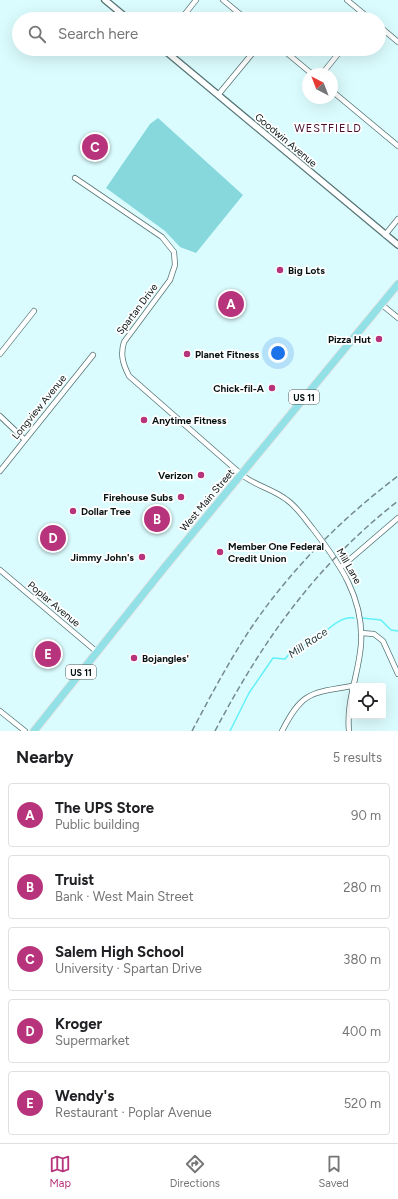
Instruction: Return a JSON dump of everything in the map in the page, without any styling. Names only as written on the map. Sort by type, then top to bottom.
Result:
[{"type":"main road","name":"West Main Street","points":[[34,731],[164,568],[398,284]]},
{"type":"street","points":[[105,0],[120,12]]},
{"type":"street","points":[[187,12],[196,0]]},
{"type":"street","points":[[223,0],[238,12]]},
{"type":"street","points":[[347,0],[361,12]]},
{"type":"street","points":[[386,32],[398,42]]},
{"type":"street","name":"Goodwin Avenue","points":[[171,56],[398,245]]},
{"type":"street","points":[[218,95],[250,56]]},
{"type":"street","points":[[290,56],[305,68]]},
{"type":"street","points":[[327,68],[336,56]]},
{"type":"street","points":[[338,96],[398,146]]},
{"type":"street","name":"Spartan Drive","points":[[75,178],[162,238],[174,252],[175,265],[170,280],[124,342],[122,356],[125,368],[139,385],[242,475]]},
{"type":"street","points":[[385,235],[398,219]]},
{"type":"street","points":[[381,304],[398,318]]},
{"type":"street","points":[[0,354],[34,311]]},
{"type":"street","name":"Longview Avenue","points":[[0,471],[24,439],[93,355]]},
{"type":"street","points":[[0,416],[24,439]]},
{"type":"street","name":"Mill Lane","points":[[242,475],[256,485],[282,497],[293,505],[342,567],[355,596],[361,633],[359,660],[353,683]]},
{"type":"street","points":[[342,567],[398,518]]},
{"type":"street","name":"Poplar Avenue","points":[[0,570],[97,652]]},
{"type":"street","points":[[361,633],[374,634],[383,641],[398,674]]},
{"type":"street","points":[[282,731],[293,710],[305,698],[322,692],[350,686]]},
{"type":"street","name":"Mill Lane","points":[[349,731],[348,712],[350,699]]},
{"type":"street","points":[[0,711],[25,731]]},
{"type":"shaded area","points":[[158,118],[243,195],[196,253],[180,247],[165,231],[106,188],[150,124]]},
{"type":"waterway","name":"Mill Race","points":[[230,731],[249,693],[273,658],[285,659],[292,652],[316,639],[343,619],[354,618]]},
{"type":"waterway","name":"Mill Race","points":[[362,618],[381,620],[391,630],[398,631]]},
{"type":"railway","points":[[192,731],[219,680],[241,643],[281,588],[336,528],[398,476]]},
{"type":"railway","points":[[215,731],[252,666],[272,635],[294,606],[342,551],[398,501]]},
{"type":"place","name":"Salem High School","points":[[95,147]]},
{"type":"place","name":"Big Lots","points":[[280,270]]},
{"type":"place","name":"The UPS Store","points":[[231,304]]},
{"type":"place","name":"Pizza Hut","points":[[379,339]]},
{"type":"place","name":"Planet Fitness","points":[[187,354]]},
{"type":"place","name":"Chick-fil-A","points":[[272,388]]},
{"type":"place","name":"Anytime Fitness","points":[[144,420]]},
{"type":"place","name":"Verizon","points":[[201,475]]},
{"type":"place","name":"Firehouse Subs","points":[[181,497]]},
{"type":"place","name":"Dollar Tree","points":[[73,511]]},
{"type":"place","name":"Truist","points":[[157,519]]},
{"type":"place","name":"Kroger","points":[[53,538]]},
{"type":"place","name":"Member One Federal Credit Union","points":[[220,552]]},
{"type":"place","name":"Jimmy John's","points":[[142,557]]},
{"type":"place","name":"Wendy's","points":[[48,654]]},
{"type":"place","name":"Bojangles'","points":[[134,658]]},
{"type":"district","name":"WESTFIELD","points":[[328,128]]}]
